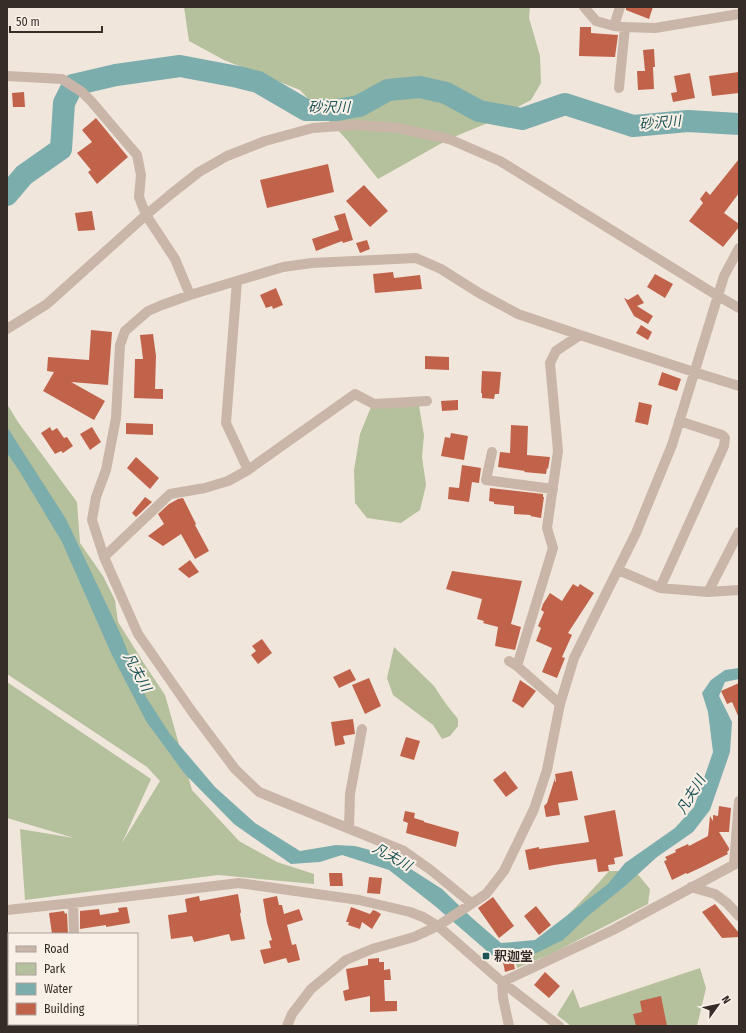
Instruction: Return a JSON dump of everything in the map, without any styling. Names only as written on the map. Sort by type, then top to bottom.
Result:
[{"type":"street","points":[[584,7],[596,21],[614,26],[625,27],[656,28],[739,14]]},
{"type":"street","points":[[614,26],[620,7]]},
{"type":"street","points":[[619,88],[625,27]]},
{"type":"street","points":[[7,76],[62,79],[82,92],[137,154],[141,175],[139,197],[146,215],[175,259],[190,295]]},
{"type":"street","points":[[7,329],[47,304],[170,194],[199,172],[227,156],[265,141],[313,128],[356,125],[398,128],[449,139],[500,161],[739,308]]},
{"type":"street","points":[[287,1026],[292,1014],[311,989],[346,960],[372,949],[414,937],[438,926],[486,894],[504,871],[534,809],[547,770],[560,704],[574,658],[636,533],[672,445],[724,276],[739,248]]},
{"type":"street","points":[[471,904],[432,871],[404,851],[259,792],[236,769],[193,713],[138,634],[104,557],[92,520],[96,497],[106,470],[116,418],[120,345],[125,331],[148,311],[162,305],[283,267],[312,262],[416,258],[441,269],[479,293],[518,314],[739,386]]},
{"type":"street","points":[[237,281],[226,423],[248,470]]},
{"type":"street","points":[[560,704],[513,664],[553,548],[547,528],[558,450],[550,363],[556,350],[580,335]]},
{"type":"street","points":[[104,557],[170,494],[204,488],[228,481],[248,470],[355,394],[374,404],[427,401]]},
{"type":"street","points":[[660,588],[724,446],[725,438],[722,435],[679,421]]},
{"type":"street","points":[[492,452],[486,480],[553,489]]},
{"type":"street","points":[[708,592],[739,532]]},
{"type":"street","points":[[618,570],[660,588],[708,592],[739,590]]},
{"type":"street","points":[[350,828],[350,794],[362,730]]},
{"type":"street","points":[[502,982],[613,930],[736,863],[739,801]]},
{"type":"street","points":[[7,910],[239,882],[359,900],[410,912],[423,917],[438,926],[502,982],[559,1026]]},
{"type":"street","points":[[691,887],[715,894],[727,903],[739,916]]},
{"type":"street","points":[[73,903],[74,933]]},
{"type":"street","points":[[502,982],[508,1026]]},
{"type":"green space","points":[[184,7],[530,7],[529,18],[540,56],[541,83],[531,100],[490,122],[449,139],[378,179],[347,140],[300,90],[224,60],[189,41]]},
{"type":"green space","points":[[7,404],[18,422],[77,502],[80,543],[103,576],[115,600],[118,622],[165,695],[192,790],[239,841],[277,862],[314,874],[314,884],[218,875],[25,900],[20,829],[74,838],[7,818],[7,682],[151,779],[122,843],[160,781],[147,767],[7,674]]},
{"type":"green space","points":[[419,406],[424,435],[422,457],[426,485],[420,510],[401,523],[367,518],[355,503],[354,470],[360,434],[371,407]]},
{"type":"green space","points":[[394,647],[434,686],[458,719],[458,726],[450,736],[442,739],[433,725],[393,695],[387,678]]},
{"type":"green space","points":[[609,871],[635,871],[650,889],[648,904],[551,954],[517,968],[516,962],[565,918]]},
{"type":"green space","points":[[700,968],[706,988],[697,1026],[571,1026],[557,1015],[573,989],[580,1008]]},
{"type":"water","name":"凡夫川","points":[[7,427],[66,519],[121,635],[146,697],[170,734],[215,787],[255,823],[300,851],[336,845],[355,846],[389,855],[442,889],[501,943],[535,940],[608,884],[625,863],[675,828],[694,807],[713,752],[708,712],[702,693],[711,680],[725,670],[739,668],[739,679],[725,682],[719,696],[732,722],[730,752],[710,810],[693,832],[657,857],[625,886],[588,916],[563,940],[530,956],[495,958],[435,906],[389,870],[342,855],[320,862],[291,864],[234,824],[184,773],[146,721],[111,653],[62,542],[7,453]]},
{"type":"building","points":[[626,7],[653,7],[649,19],[626,10]]},
{"type":"building","points":[[580,27],[591,27],[591,33],[618,35],[615,57],[579,56]]},
{"type":"building","points":[[654,49],[654,89],[638,90],[637,71],[645,71],[643,50]]},
{"type":"building","points":[[739,72],[739,93],[712,96],[709,76]]},
{"type":"building","points":[[690,73],[695,98],[673,102],[671,93],[677,92],[674,76]]},
{"type":"building","points":[[24,92],[25,107],[13,107],[12,93]]},
{"type":"building","points":[[96,118],[128,157],[97,184],[88,172],[91,170],[77,153],[92,142],[82,130]]},
{"type":"building","points":[[739,159],[739,193],[724,213],[739,224],[739,227],[723,247],[689,221],[703,203],[700,199],[706,191],[710,195]]},
{"type":"building","points":[[328,164],[334,192],[267,208],[260,180]]},
{"type":"building","points":[[364,185],[388,211],[370,227],[346,201]]},
{"type":"building","points":[[92,211],[95,230],[78,231],[75,213]]},
{"type":"building","points":[[345,213],[353,240],[343,243],[342,241],[316,251],[312,239],[339,230],[334,216]]},
{"type":"building","points":[[367,240],[370,249],[360,253],[356,243]]},
{"type":"building","points":[[393,272],[394,278],[420,275],[422,289],[375,293],[373,274]]},
{"type":"building","points":[[655,274],[673,284],[665,298],[647,287]]},
{"type":"building","points":[[276,288],[283,305],[273,309],[272,306],[266,308],[260,295]]},
{"type":"building","points":[[638,294],[644,303],[637,306],[653,316],[648,324],[634,316],[624,298],[628,300]]},
{"type":"building","points":[[641,325],[652,332],[648,340],[636,333]]},
{"type":"building","points":[[91,330],[112,332],[108,385],[71,382],[105,401],[94,420],[43,391],[54,372],[47,371],[48,357],[89,360]]},
{"type":"building","points":[[153,334],[156,356],[155,389],[163,389],[163,399],[134,398],[135,359],[143,359],[140,335]]},
{"type":"building","points":[[425,356],[449,357],[449,370],[425,369]]},
{"type":"building","points":[[482,371],[501,372],[499,394],[495,394],[494,399],[482,398]]},
{"type":"building","points":[[662,372],[681,379],[677,391],[658,385]]},
{"type":"building","points":[[458,400],[458,410],[442,411],[441,401]]},
{"type":"building","points":[[639,402],[652,405],[648,425],[635,422]]},
{"type":"building","points":[[126,423],[153,424],[153,435],[126,434]]},
{"type":"building","points":[[511,425],[528,426],[527,455],[550,457],[546,474],[498,467],[500,452],[510,453]]},
{"type":"building","points":[[50,427],[52,431],[57,428],[64,438],[67,437],[73,446],[63,453],[61,451],[55,454],[41,433]]},
{"type":"building","points":[[92,427],[101,442],[90,450],[80,434]]},
{"type":"building","points":[[451,433],[468,436],[464,460],[441,456],[445,437],[450,438]]},
{"type":"building","points":[[136,457],[159,478],[150,489],[127,468]]},
{"type":"building","points":[[462,465],[481,468],[479,483],[472,482],[469,502],[448,499],[449,487],[459,488]]},
{"type":"building","points":[[490,488],[543,494],[544,497],[541,518],[530,516],[531,515],[514,514],[514,506],[494,504],[494,502],[489,501]]},
{"type":"building","points":[[145,497],[152,502],[136,517],[132,513]]},
{"type":"building","points":[[183,498],[209,551],[195,559],[181,534],[163,546],[148,536],[164,524],[158,514],[169,504]]},
{"type":"building","points":[[190,560],[199,572],[189,578],[178,569]]},
{"type":"building","points":[[452,571],[522,581],[511,624],[521,627],[515,650],[495,646],[498,627],[483,623],[484,621],[477,619],[482,599],[446,589]]},
{"type":"building","points":[[573,584],[578,587],[580,584],[594,593],[568,633],[572,635],[562,657],[565,658],[557,678],[542,672],[552,648],[536,641],[541,628],[538,626],[544,612],[541,610],[543,604],[550,593],[562,601]]},
{"type":"building","points":[[262,639],[272,653],[258,664],[251,655],[256,651],[252,646]]},
{"type":"building","points":[[350,669],[356,680],[339,688],[333,677]]},
{"type":"building","points":[[369,678],[381,706],[365,714],[352,685]]},
{"type":"building","points":[[520,680],[536,691],[523,708],[512,701]]},
{"type":"building","points":[[739,683],[739,718],[732,702],[727,704],[721,691]]},
{"type":"building","points":[[353,719],[355,734],[343,736],[345,744],[335,746],[331,722]]},
{"type":"building","points":[[406,737],[420,741],[414,760],[400,756]]},
{"type":"building","points":[[505,771],[518,788],[506,797],[493,780]]},
{"type":"building","points":[[572,771],[578,800],[558,803],[560,815],[546,817],[544,806],[547,803],[555,778],[555,782],[556,781],[555,774]]},
{"type":"building","points":[[719,806],[731,808],[729,832],[719,832],[729,848],[727,852],[728,854],[672,880],[664,861],[667,860],[665,857],[676,852],[675,850],[688,844],[689,846],[708,836],[710,816],[713,821],[713,815],[718,816]]},
{"type":"building","points":[[615,810],[623,856],[614,858],[615,864],[608,865],[609,871],[598,872],[596,859],[529,870],[525,850],[539,847],[539,849],[589,842],[584,816]]},
{"type":"building","points":[[405,811],[415,813],[414,818],[424,822],[459,832],[456,847],[406,833],[408,823],[403,821]]},
{"type":"building","points":[[329,873],[342,873],[343,886],[330,886]]},
{"type":"building","points":[[369,877],[382,878],[380,894],[367,893]]},
{"type":"building","points":[[238,894],[245,939],[231,941],[229,934],[194,942],[192,936],[171,939],[168,915],[187,912],[185,899],[199,896],[200,901]]},
{"type":"building","points":[[277,896],[279,905],[282,905],[284,914],[299,909],[303,920],[287,925],[292,945],[296,944],[300,960],[288,963],[286,958],[264,964],[260,950],[271,948],[269,941],[272,940],[267,923],[263,899]]},
{"type":"building","points":[[493,897],[514,926],[499,938],[478,908]]},
{"type":"building","points":[[715,904],[739,933],[739,937],[722,938],[702,912]]},
{"type":"building","points":[[536,906],[551,925],[539,935],[524,916]]},
{"type":"building","points":[[127,907],[130,923],[80,929],[80,911],[99,909],[100,915],[119,912],[118,908]]},
{"type":"building","points":[[351,907],[370,914],[373,910],[381,914],[372,929],[362,922],[360,929],[348,925],[349,922],[346,922]]},
{"type":"building","points":[[64,911],[65,914],[67,913],[68,933],[52,933],[49,913]]},
{"type":"building","points":[[379,958],[379,962],[384,962],[384,970],[390,969],[391,980],[384,980],[385,1001],[397,1001],[397,1011],[370,1012],[370,996],[345,1001],[343,991],[349,989],[346,969],[368,965],[368,959]]},
{"type":"building","points":[[513,960],[515,969],[505,972],[503,962]]},
{"type":"building","points":[[545,972],[560,986],[549,998],[534,985]]},
{"type":"building","points":[[661,996],[667,1026],[636,1026],[633,1014],[642,1012],[640,1001]]},
{"type":"waterway","name":"砂沢川","points":[[7,195],[24,175],[61,149],[64,103],[73,85],[116,75],[180,66],[258,82],[306,110],[337,110],[359,106],[388,90],[420,87],[446,93],[479,111],[522,119],[565,104],[633,126],[688,121],[739,124]]},
{"type":"place","name":"釈迦堂","points":[[486,956]]}]
